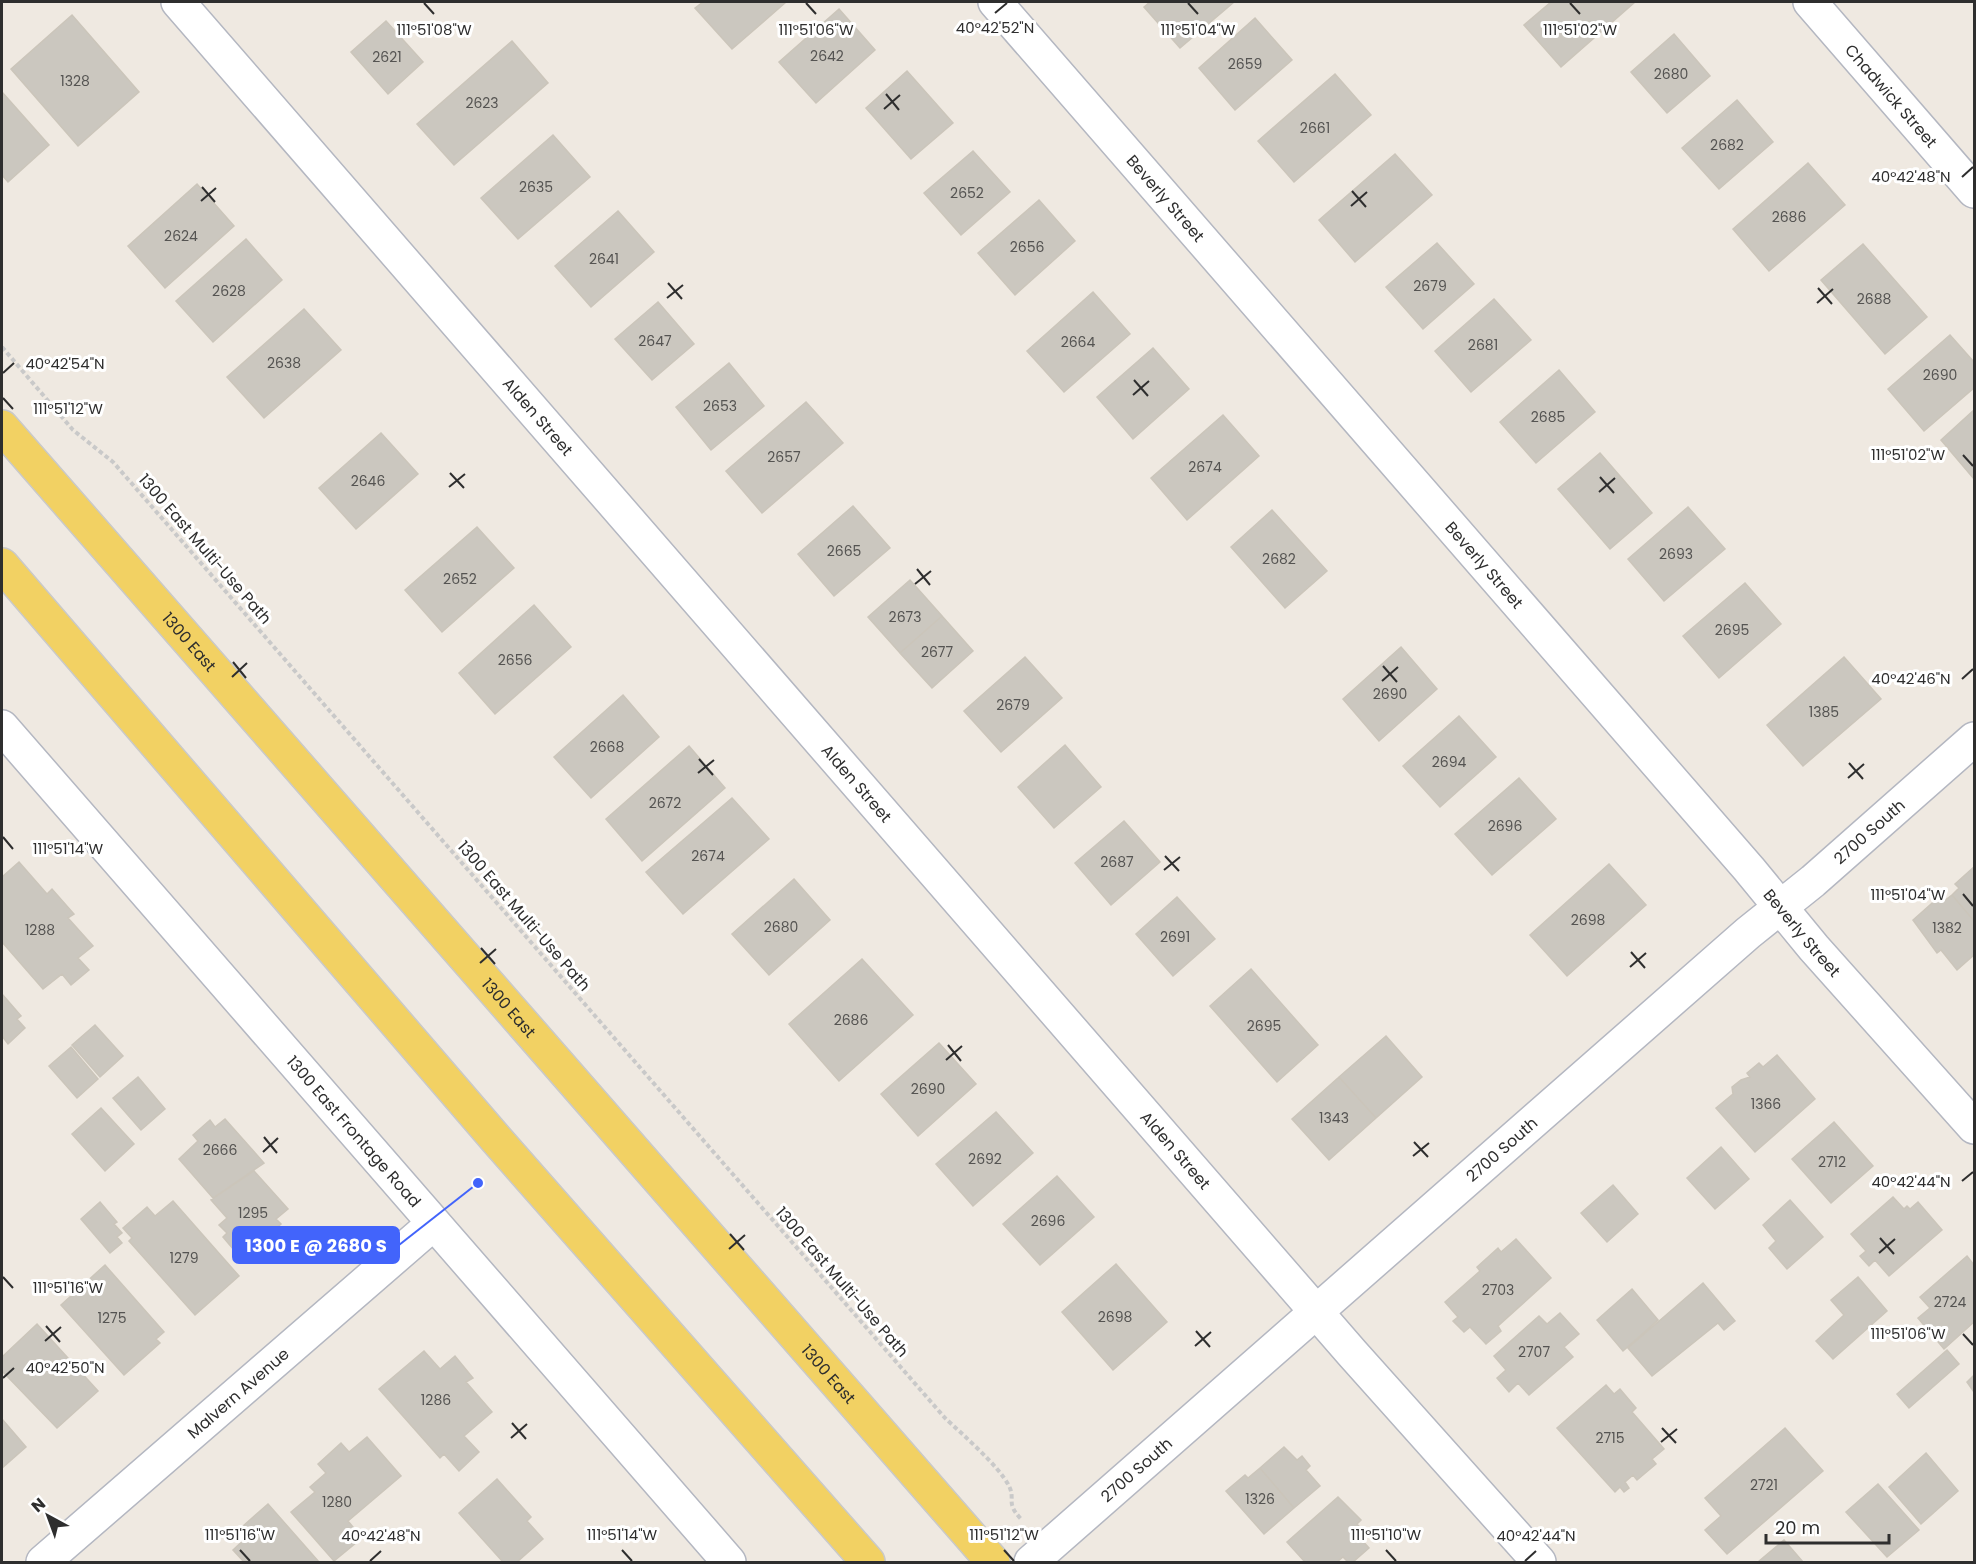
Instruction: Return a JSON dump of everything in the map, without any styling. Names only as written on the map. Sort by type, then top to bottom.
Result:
[{"type":"main road","name":"1300 East","points":[[2,427],[993,1563]]},
{"type":"main road","points":[[2,565],[496,1139],[868,1563]]},
{"type":"street","name":"Alden Street","points":[[178,2],[1317,1312],[1539,1563]]},
{"type":"street","name":"Beverly Street","points":[[995,2],[1974,1127]]},
{"type":"street","name":"Chadwick Street","points":[[1810,2],[1974,191]]},
{"type":"street","name":"2700 South","points":[[1030,1563],[1974,739]]},
{"type":"street","name":"1300 East Frontage Road","points":[[7,744],[433,1224],[729,1563]]},
{"type":"street","name":"Malvern Avenue","points":[[43,1563],[433,1224]]},
{"type":"path","name":"1300 East Multi-Use Path","points":[[2,347],[73,430],[113,462],[945,1418],[974,1444],[1009,1486],[1011,1509]]},
{"type":"building","points":[[703,2],[786,2],[732,49],[695,8]]},
{"type":"building","points":[[1150,2],[1234,2],[1180,48],[1144,7]]},
{"type":"building","points":[[1551,2],[1635,2],[1561,67],[1524,25]]},
{"type":"building","points":[[839,9],[875,50],[816,103],[779,62]]},
{"type":"building","points":[[72,15],[139,92],[78,146],[11,69]]},
{"type":"building","points":[[1255,18],[1292,60],[1235,110],[1199,68]]},
{"type":"building","points":[[386,21],[423,62],[388,94],[351,52]]},
{"type":"building","points":[[1674,34],[1710,76],[1667,113],[1631,72]]},
{"type":"building","points":[[512,41],[548,83],[454,165],[417,124]]},
{"type":"building","points":[[907,71],[953,123],[911,159],[866,108]]},
{"type":"building","points":[[1335,74],[1371,115],[1294,182],[1258,141]]},
{"type":"building","points":[[2,92],[49,145],[8,182],[2,175]]},
{"type":"building","points":[[1737,100],[1773,142],[1719,189],[1682,148]]},
{"type":"building","points":[[553,135],[590,177],[518,239],[481,198]]},
{"type":"building","points":[[973,151],[1010,192],[961,235],[924,193]]},
{"type":"building","points":[[1395,154],[1432,195],[1355,262],[1319,220]]},
{"type":"building","points":[[1808,163],[1845,205],[1769,271],[1733,229]]},
{"type":"building","points":[[197,184],[234,226],[165,288],[128,246]]},
{"type":"building","points":[[1039,200],[1075,241],[1015,295],[978,253]]},
{"type":"building","points":[[618,211],[654,252],[591,307],[555,266]]},
{"type":"building","points":[[246,239],[282,280],[213,342],[176,301]]},
{"type":"building","points":[[1437,243],[1474,284],[1423,329],[1386,287]]},
{"type":"building","points":[[1863,244],[1927,317],[1885,354],[1821,280]]},
{"type":"building","points":[[1093,292],[1130,334],[1064,392],[1027,351]]},
{"type":"building","points":[[1494,299],[1531,340],[1471,392],[1435,351]]},
{"type":"building","points":[[658,302],[694,344],[652,380],[615,339]]},
{"type":"building","points":[[304,309],[341,350],[264,418],[227,377]]},
{"type":"building","points":[[1950,335],[1974,362],[1974,388],[1924,431],[1888,389]]},
{"type":"building","points":[[1153,348],[1189,389],[1133,439],[1097,397]]},
{"type":"building","points":[[729,363],[764,406],[711,450],[676,407]]},
{"type":"building","points":[[1559,370],[1595,412],[1536,463],[1500,422]]},
{"type":"building","points":[[806,402],[843,443],[762,513],[726,471]]},
{"type":"building","points":[[1974,410],[1974,479],[1941,440]]},
{"type":"building","points":[[1223,415],[1259,456],[1187,520],[1151,478]]},
{"type":"building","points":[[381,433],[418,474],[356,529],[319,488]]},
{"type":"building","points":[[1600,453],[1652,513],[1610,549],[1558,489]]},
{"type":"building","points":[[853,506],[890,548],[834,596],[798,554]]},
{"type":"building","points":[[1688,507],[1725,549],[1664,601],[1628,559]]},
{"type":"building","points":[[1272,510],[1327,571],[1285,608],[1231,547]]},
{"type":"building","points":[[477,527],[514,568],[442,632],[405,590]]},
{"type":"building","points":[[910,580],[942,616],[900,653],[868,617]]},
{"type":"building","points":[[1745,583],[1781,624],[1719,678],[1683,636]]},
{"type":"building","points":[[534,605],[571,647],[495,714],[459,673]]},
{"type":"building","points":[[942,616],[973,651],[932,688],[900,653]]},
{"type":"building","points":[[1401,647],[1437,689],[1379,741],[1343,699]]},
{"type":"building","points":[[1025,657],[1062,698],[1001,752],[964,711]]},
{"type":"building","points":[[1844,657],[1881,699],[1803,766],[1767,725]]},
{"type":"building","points":[[623,695],[659,737],[591,798],[554,757]]},
{"type":"building","points":[[1459,716],[1496,757],[1440,807],[1403,766]]},
{"type":"building","points":[[1065,745],[1101,787],[1054,828],[1018,787]]},
{"type":"building","points":[[689,746],[725,788],[642,861],[606,819]]},
{"type":"building","points":[[1519,778],[1556,819],[1492,875],[1455,834]]},
{"type":"building","points":[[732,798],[769,839],[683,914],[646,872]]},
{"type":"building","points":[[1124,821],[1160,862],[1111,905],[1075,863]]},
{"type":"building","points":[[19,862],[47,894],[52,889],[74,914],[68,918],[93,946],[78,958],[89,970],[71,985],[62,974],[43,989],[2,942],[2,877]]},
{"type":"building","points":[[1609,864],[1646,905],[1567,976],[1530,935]]},
{"type":"building","points":[[1974,867],[1974,921],[1952,895],[1959,888],[1955,884]]},
{"type":"building","points":[[794,879],[830,920],[769,975],[732,934]]},
{"type":"building","points":[[1952,895],[1974,921],[1974,955],[1957,970],[1941,950],[1937,953],[1913,920],[1940,896],[1944,901]]},
{"type":"building","points":[[1177,897],[1215,939],[1173,976],[1136,934]]},
{"type":"building","points":[[862,959],[913,1015],[839,1081],[789,1024]]},
{"type":"building","points":[[1251,969],[1318,1045],[1277,1082],[1210,1006]]},
{"type":"building","points":[[2,994],[21,1016],[17,1019],[25,1028],[8,1044],[2,1036]]},
{"type":"building","points":[[95,1025],[123,1056],[100,1077],[72,1045]]},
{"type":"building","points":[[1386,1036],[1422,1077],[1376,1118],[1339,1077]]},
{"type":"building","points":[[939,1043],[976,1084],[918,1136],[881,1094]]},
{"type":"building","points":[[71,1047],[98,1079],[77,1098],[49,1066]]},
{"type":"building","points":[[1777,1055],[1815,1099],[1755,1152],[1716,1108],[1733,1094],[1732,1087],[1750,1077],[1747,1073],[1759,1063],[1763,1067]]},
{"type":"building","points":[[138,1077],[165,1109],[141,1130],[113,1098]]},
{"type":"building","points":[[1339,1077],[1376,1118],[1329,1160],[1292,1119]]},
{"type":"building","points":[[101,1108],[134,1144],[105,1171],[72,1134]]},
{"type":"building","points":[[996,1112],[1033,1153],[973,1206],[936,1164]]},
{"type":"building","points":[[225,1119],[264,1163],[213,1198],[179,1159],[198,1141],[193,1135],[210,1120],[215,1127]]},
{"type":"building","points":[[1834,1122],[1873,1166],[1831,1203],[1792,1159]]},
{"type":"building","points":[[1721,1147],[1749,1179],[1715,1209],[1687,1178]]},
{"type":"building","points":[[254,1171],[288,1209],[276,1219],[281,1224],[255,1247],[252,1245],[239,1256],[223,1237],[227,1233],[219,1225],[227,1218],[211,1200]]},
{"type":"building","points":[[1057,1176],[1094,1217],[1040,1265],[1003,1224]]},
{"type":"building","points":[[1613,1185],[1638,1214],[1607,1242],[1581,1213]]},
{"type":"building","points":[[1893,1197],[1904,1209],[1907,1206],[1910,1209],[1918,1202],[1942,1230],[1889,1276],[1875,1260],[1869,1266],[1860,1256],[1866,1251],[1851,1234]]},
{"type":"building","points":[[1790,1200],[1823,1237],[1787,1269],[1769,1248],[1776,1241],[1763,1225]]},
{"type":"building","points":[[173,1201],[239,1276],[195,1315],[129,1241],[132,1238],[123,1228],[147,1207],[155,1216]]},
{"type":"building","points":[[100,1202],[117,1222],[114,1224],[122,1233],[117,1237],[122,1243],[110,1253],[81,1219]]},
{"type":"building","points":[[1516,1239],[1551,1278],[1498,1326],[1501,1331],[1486,1344],[1470,1327],[1464,1332],[1453,1321],[1458,1317],[1445,1302],[1480,1271],[1477,1267],[1498,1248],[1501,1252]]},
{"type":"building","points":[[1967,1256],[1974,1265],[1974,1322],[1944,1349],[1918,1318],[1930,1308],[1920,1297]]},
{"type":"building","points":[[1116,1264],[1167,1322],[1113,1370],[1062,1312]]},
{"type":"building","points":[[105,1265],[164,1332],[156,1339],[160,1343],[124,1375],[61,1305]]},
{"type":"building","points":[[1858,1277],[1887,1311],[1833,1359],[1816,1341],[1844,1315],[1831,1300]]},
{"type":"building","points":[[1703,1283],[1735,1321],[1724,1330],[1718,1323],[1652,1376],[1628,1348]]},
{"type":"building","points":[[1632,1289],[1658,1320],[1623,1351],[1597,1320]]},
{"type":"building","points":[[1560,1313],[1579,1334],[1564,1347],[1573,1357],[1529,1395],[1518,1383],[1509,1392],[1497,1378],[1506,1370],[1494,1356],[1539,1316],[1547,1324]]},
{"type":"building","points":[[37,1324],[98,1391],[57,1428],[2,1371],[2,1357]]},
{"type":"building","points":[[1947,1350],[1959,1364],[1909,1408],[1897,1394]]},
{"type":"building","points":[[424,1351],[440,1369],[455,1356],[473,1378],[466,1382],[492,1412],[464,1436],[479,1452],[459,1471],[444,1454],[440,1458],[379,1389]]},
{"type":"building","points":[[1974,1375],[1974,1392],[1967,1382]]},
{"type":"building","points":[[1606,1385],[1614,1394],[1620,1389],[1636,1408],[1632,1412],[1664,1449],[1652,1459],[1656,1464],[1637,1480],[1633,1475],[1625,1482],[1629,1488],[1624,1492],[1620,1487],[1615,1492],[1557,1428]]},
{"type":"building","points":[[2,1419],[26,1447],[2,1468]]},
{"type":"building","points":[[1785,1428],[1823,1471],[1727,1554],[1705,1530],[1721,1516],[1705,1498]]},
{"type":"building","points":[[367,1437],[401,1476],[348,1521],[362,1538],[334,1561],[291,1512],[315,1492],[310,1487],[326,1473],[318,1464],[341,1443],[349,1452]]},
{"type":"building","points":[[1284,1447],[1297,1460],[1302,1456],[1310,1466],[1306,1470],[1320,1486],[1294,1508],[1260,1468]]},
{"type":"building","points":[[1926,1453],[1958,1491],[1921,1524],[1889,1487]]},
{"type":"building","points":[[1260,1468],[1294,1508],[1264,1534],[1226,1491],[1245,1475],[1248,1478]]},
{"type":"building","points":[[497,1479],[531,1517],[527,1521],[543,1539],[517,1562],[503,1562],[459,1513]]},
{"type":"building","points":[[1878,1484],[1919,1530],[1887,1557],[1846,1512]]},
{"type":"building","points":[[1338,1497],[1361,1520],[1357,1524],[1365,1533],[1360,1538],[1369,1548],[1353,1562],[1348,1562],[1343,1557],[1337,1562],[1305,1562],[1287,1542]]},
{"type":"building","points":[[268,1504],[319,1562],[244,1562],[233,1550],[250,1534],[243,1526]]},
{"type":"building","points":[[1784,1540],[1803,1562],[1758,1562]]},
{"type":"place","name":"1300 E @ 2680 S","points":[[478,1183]]}]
